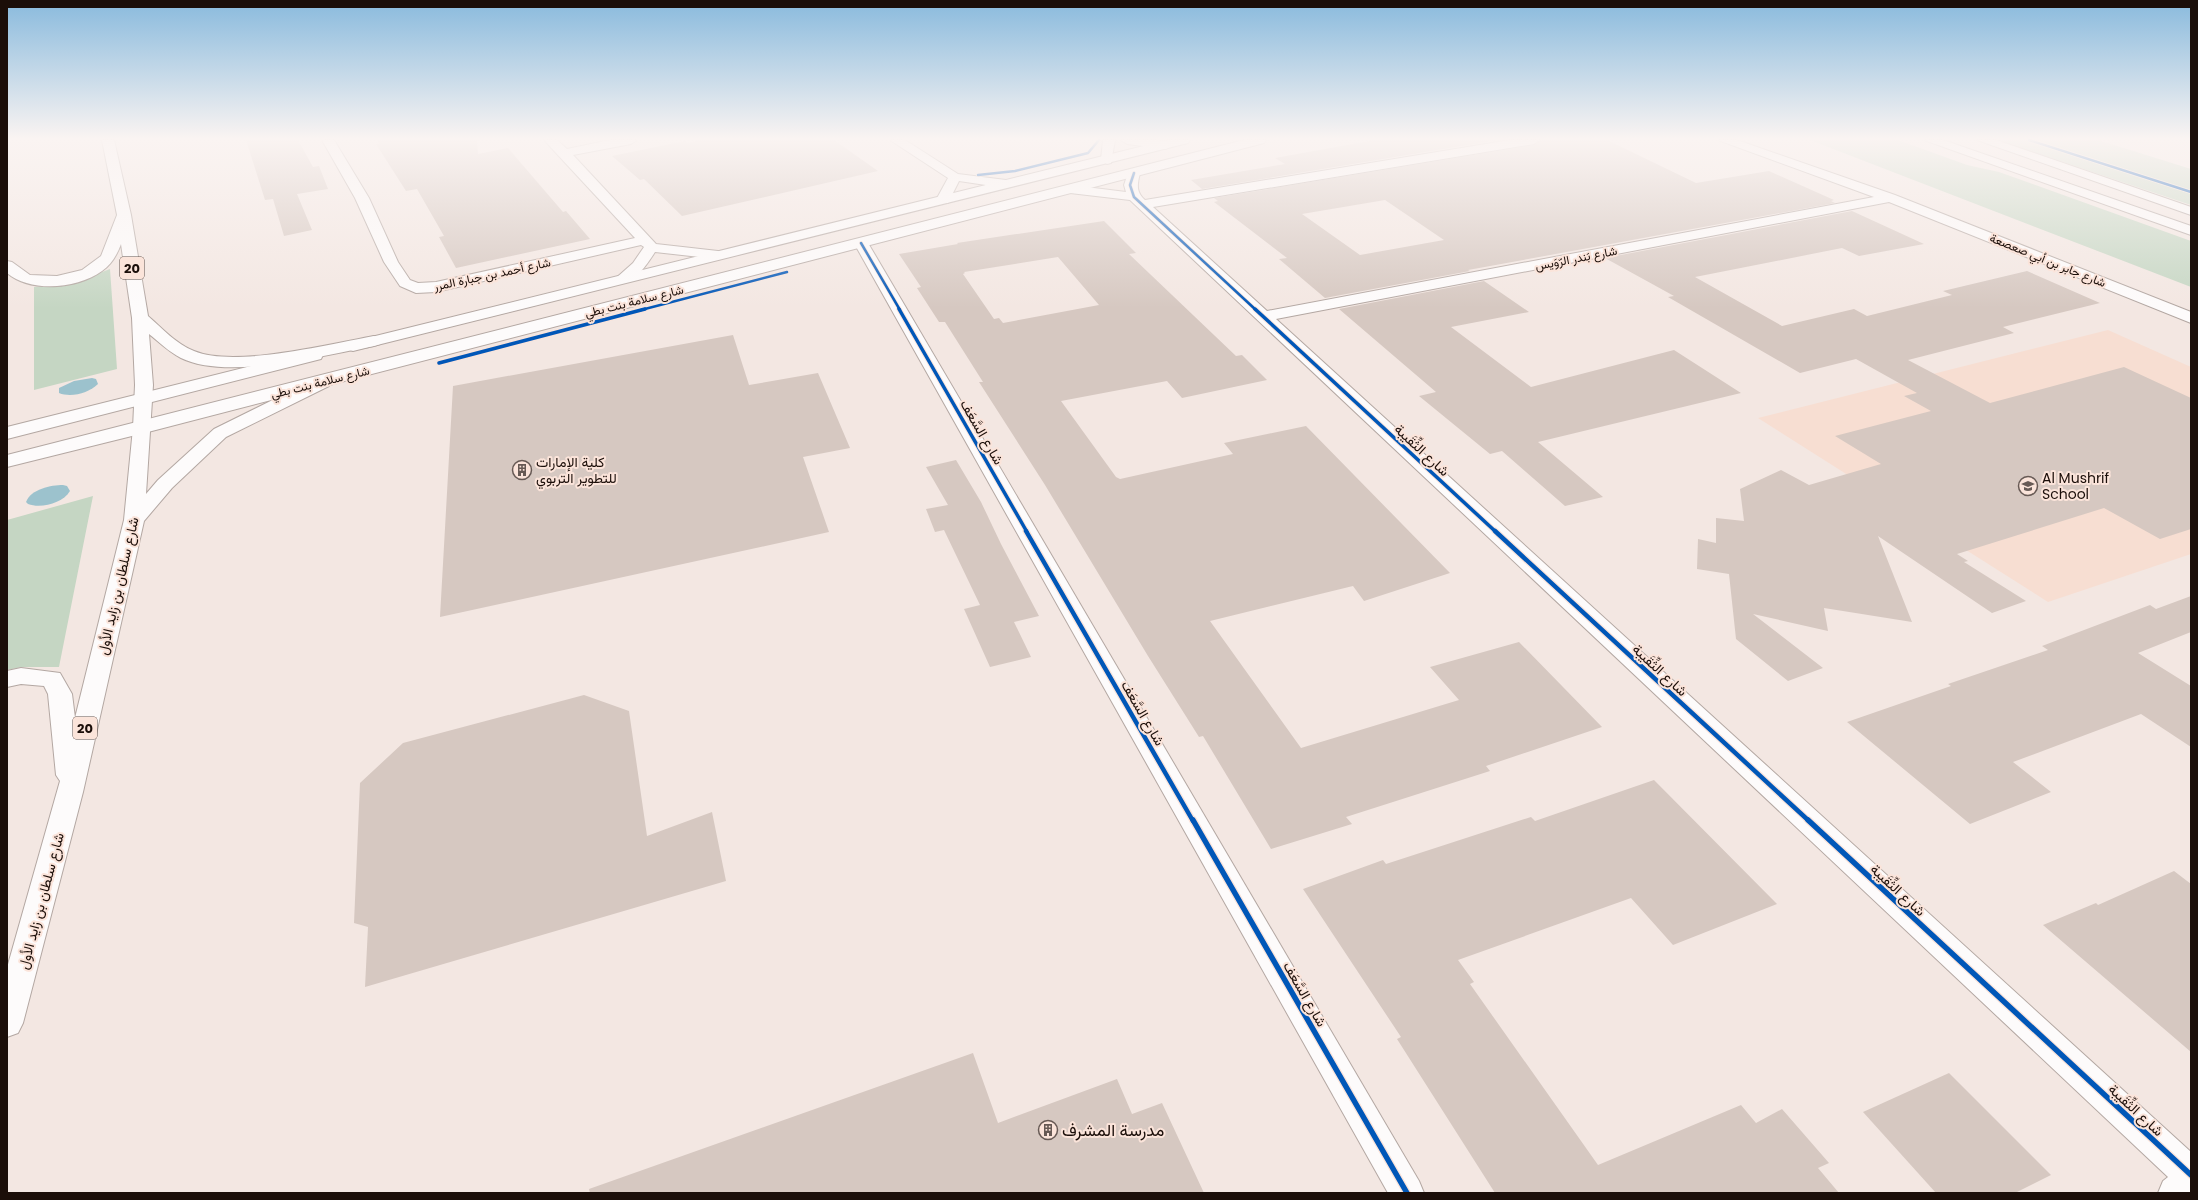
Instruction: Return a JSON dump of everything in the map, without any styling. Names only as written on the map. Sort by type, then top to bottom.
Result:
[{"type":"street","name":"شارع سلطان بن زايد الأول","points":[[7,1023],[70,792],[134,520],[144,385],[140,318],[120,196]]},
{"type":"street","name":"شارع أحمد بن جبارة المرر","points":[[361,196],[391,262],[405,283],[416,288],[436,287],[648,243]]},
{"type":"street","points":[[604,196],[648,243],[674,252],[718,256]]},
{"type":"street","points":[[943,200],[945,196]]},
{"type":"street","name":"شارع سلامة بنت بطي","points":[[7,433],[142,398],[959,196]]},
{"type":"street","name":"شارع سلامة بنت بطي","points":[[7,461],[323,382],[1043,196]]},
{"type":"street","points":[[1110,196],[1138,201],[1170,196]]},
{"type":"street","points":[[1136,196],[1138,201]]},
{"type":"street","name":"شارع جابر بن أبي صعصعة","points":[[1884,196],[2191,318]]},
{"type":"street","points":[[2091,196],[2191,231]]},
{"type":"street","points":[[2147,196],[2191,211]]},
{"type":"street","name":"شارع بَندر الرّوَيس","points":[[1262,317],[1890,198]]},
{"type":"street","name":"شارع الثِّقَيبة","points":[[1138,201],[2191,1175]]},
{"type":"street","points":[[7,265],[26,278],[44,281],[71,278],[91,271],[104,262],[124,215]]},
{"type":"street","points":[[622,280],[638,266],[648,243]]},
{"type":"street","name":"شارع السَّعَف","points":[[861,243],[1407,1193]]},
{"type":"street","points":[[140,318],[187,354],[209,361],[251,361],[374,341]]},
{"type":"street","points":[[134,520],[165,484],[220,433],[323,382]]},
{"type":"street","points":[[7,679],[21,676],[52,679],[60,694],[70,792]]},
{"type":"street","points":[[2175,1193],[2191,1184]]},
{"type":"shaded area","name":"Al Mushrif School","points":[[2108,330],[2191,367],[2191,554],[2048,602],[1758,418]]},
{"type":"green space","points":[[1955,196],[2066,196],[2191,241],[2191,287]]},
{"type":"green space","points":[[2164,196],[2191,196],[2191,205]]},
{"type":"green space","points":[[110,269],[117,369],[34,390],[34,287],[73,283]]},
{"type":"green space","points":[[93,496],[59,667],[22,667],[7,670],[7,520]]},
{"type":"water","points":[[92,378],[96,379],[98,384],[90,390],[74,395],[59,393],[59,388],[74,381]]},
{"type":"water","points":[[67,486],[70,491],[57,502],[39,506],[28,504],[26,502],[32,494],[37,491],[47,487]]},
{"type":"building","points":[[264,196],[298,196],[312,230],[284,236],[273,199],[265,200]]},
{"type":"building","points":[[421,196],[549,196],[563,212],[566,211],[590,239],[456,268],[439,237],[444,236]]},
{"type":"building","points":[[661,196],[769,196],[682,216]]},
{"type":"building","points":[[1226,196],[1825,196],[1834,200],[1831,201],[1835,203],[1468,270],[1470,271],[1325,298],[1279,259],[1287,258],[1214,202],[1218,201],[1214,198]],"holes":[[[1385,200],[1444,240],[1360,255],[1302,214]]]},
{"type":"building","points":[[1852,211],[1924,244],[1859,256],[1842,248],[1695,277],[1782,326],[1854,309],[1867,316],[1952,295],[1943,291],[2027,271],[2100,303],[2003,327],[2014,333],[1908,360],[1990,403],[2124,367],[2191,398],[2191,529],[2160,539],[2104,508],[1957,554],[1968,561],[1964,562],[2026,601],[1992,613],[1878,536],[1912,622],[1824,608],[1828,631],[1753,614],[1823,668],[1788,681],[1736,639],[1729,574],[1697,569],[1698,539],[1716,543],[1716,518],[1744,521],[1740,489],[1781,470],[1809,485],[1881,464],[1835,436],[1931,411],[1904,396],[1917,393],[1856,359],[1800,373],[1668,297],[1674,296],[1605,258]]},
{"type":"building","points":[[1104,221],[1136,253],[1129,254],[1236,356],[1242,355],[1267,380],[1182,398],[1167,381],[1061,401],[1116,477],[1120,479],[1233,454],[1224,443],[1306,426],[1450,573],[1364,601],[1353,586],[1210,621],[1301,748],[1459,700],[1430,667],[1519,642],[1602,727],[1486,766],[1490,771],[1346,817],[1352,824],[1271,849],[1203,736],[1199,737],[1148,656],[1045,485],[979,382],[983,382],[945,322],[939,322],[917,288],[921,287],[899,254],[958,244],[957,243]],"holes":[[[1058,257],[1099,305],[1003,323],[999,318],[994,319],[963,274],[965,273],[964,272]]]},
{"type":"building","points":[[1484,281],[1529,312],[1451,327],[1531,387],[1674,350],[1741,393],[1538,442],[1603,497],[1565,506],[1502,451],[1490,454],[1419,396],[1436,392],[1339,309]]},
{"type":"building","name":"كلية الإمارات للتطوير التربوي","points":[[733,335],[749,385],[818,373],[850,448],[803,457],[829,532],[440,617],[453,386]]},
{"type":"building","points":[[956,460],[981,502],[1001,544],[1039,616],[1014,622],[1031,657],[990,667],[964,609],[980,605],[944,530],[935,532],[926,509],[948,505],[926,467]]},
{"type":"building","points":[[2191,596],[2191,632],[2138,653],[2191,686],[2191,747],[2141,714],[2013,762],[2051,792],[1970,824],[1847,722],[1951,686],[1948,684],[2048,650],[2042,646],[2150,605],[2156,609]]},
{"type":"building","points":[[584,695],[629,711],[647,836],[712,812],[726,881],[365,987],[368,927],[354,923],[360,783],[403,743]]},
{"type":"building","points":[[1654,780],[1777,904],[1673,945],[1631,898],[1458,960],[1474,982],[1470,984],[1598,1165],[1741,1105],[1756,1123],[1782,1109],[1829,1163],[1818,1168],[1839,1193],[1495,1193],[1397,1039],[1401,1037],[1303,889],[1383,860],[1386,864],[1531,817],[1535,821]]},
{"type":"building","points":[[2174,871],[2191,884],[2191,1052],[2043,925],[2096,903],[2098,905]]},
{"type":"building","name":"مدرسة المشرف","points":[[973,1053],[998,1123],[1117,1079],[1132,1114],[1162,1103],[1204,1193],[590,1193],[589,1189]]},
{"type":"building","points":[[1949,1073],[2051,1175],[2015,1193],[1936,1193],[1863,1112]]},
{"type":"cycle path","points":[[1134,196],[2191,1175]]},
{"type":"cycle path","points":[[861,243],[1407,1193]]},
{"type":"cycle path","points":[[439,363],[787,272]]},
{"type":"place","name":"كلية الإمارات للتطوير التربوي","points":[[522,470]]},
{"type":"place","name":"Al Mushrif School","points":[[2028,486]]},
{"type":"place","name":"مدرسة المشرف","points":[[1048,1130]]}]
